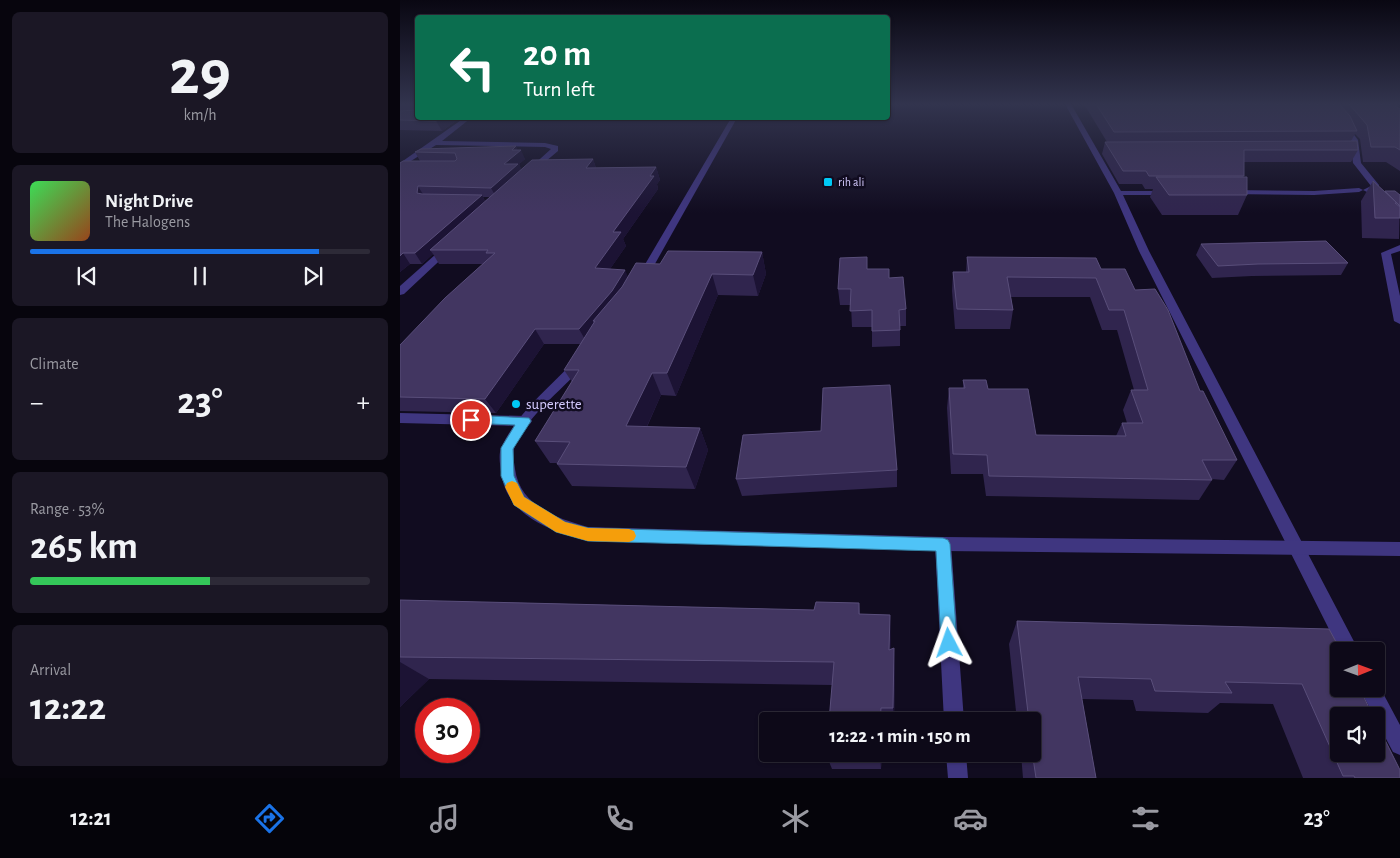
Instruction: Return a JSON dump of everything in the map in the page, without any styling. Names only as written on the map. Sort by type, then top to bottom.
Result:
[{"type":"street","points":[[401,166],[438,140]]},
{"type":"street","points":[[633,292],[721,140]]},
{"type":"street","points":[[1089,140],[1118,193],[1144,251],[1345,642]]},
{"type":"street","points":[[1225,192],[1314,193],[1370,190],[1376,187],[1357,163],[1354,140]]},
{"type":"street","points":[[434,143],[545,145],[555,148],[526,176]]},
{"type":"street","points":[[1346,149],[1356,149]]},
{"type":"street","points":[[1094,150],[1104,150]]},
{"type":"street","points":[[401,166],[420,166]]},
{"type":"street","points":[[1359,190],[1370,202]]},
{"type":"street","points":[[1118,193],[1176,193]]},
{"type":"street","points":[[401,289],[454,242]]},
{"type":"street","points":[[1400,248],[1386,253],[1400,321]]},
{"type":"street","points":[[589,351],[568,377],[524,421],[507,448],[507,476],[519,501],[561,528],[588,534],[943,544],[1400,548]]},
{"type":"street","points":[[400,418],[524,421]]},
{"type":"street","points":[[943,544],[953,712]]},
{"type":"street","points":[[1375,698],[1400,745]]},
{"type":"street","points":[[957,762],[958,778]]},
{"type":"building","points":[[1370,140],[1400,140],[1400,150],[1395,147],[1371,147]]},
{"type":"building","points":[[1357,141],[1358,150],[1244,150],[1244,176],[1149,176],[1146,171],[1123,171],[1105,142]]},
{"type":"building","points":[[516,146],[512,150],[521,150],[504,164],[518,164],[491,188],[418,186],[417,193],[422,194],[482,195],[415,253],[403,253],[400,256],[400,163],[403,161],[455,161],[457,159],[455,153],[415,152],[421,149]]},
{"type":"building","points":[[593,159],[586,168],[656,167],[650,176],[654,176],[613,232],[621,232],[595,268],[625,270],[612,291],[579,329],[535,329],[485,399],[400,397],[400,345],[445,298],[495,253],[486,253],[488,250],[430,250],[532,160]]},
{"type":"building","points":[[1156,177],[1247,177],[1247,195],[1169,195]]},
{"type":"building","points":[[1373,181],[1400,207],[1400,218],[1375,218]]},
{"type":"building","points":[[1385,191],[1395,191],[1400,195],[1400,206]]},
{"type":"building","points":[[1326,241],[1348,263],[1218,266],[1201,244]]},
{"type":"building","points":[[668,251],[762,252],[753,275],[712,274],[667,373],[652,373],[626,426],[700,428],[686,467],[557,464],[570,442],[535,441],[579,370],[564,370],[595,321],[593,321],[622,287],[636,263],[660,264]]},
{"type":"building","points":[[867,257],[867,269],[889,269],[889,278],[903,277],[906,309],[899,310],[900,330],[872,331],[872,310],[850,311],[851,289],[838,289],[840,258]]},
{"type":"building","points":[[967,257],[1096,258],[1101,269],[1125,269],[1135,290],[1155,289],[1168,310],[1200,391],[1203,391],[1237,460],[1202,460],[1212,480],[989,476],[987,455],[953,454],[949,388],[965,388],[963,380],[986,380],[988,389],[1028,389],[1036,435],[1126,436],[1122,423],[1143,423],[1131,390],[1148,390],[1124,310],[1109,310],[1096,278],[1007,277],[1013,310],[957,309],[953,272],[969,272]]},
{"type":"building","points":[[890,385],[897,470],[736,479],[743,435],[821,431],[823,388]]},
{"type":"building","points":[[400,600],[814,610],[816,602],[859,603],[859,614],[890,615],[889,650],[894,648],[893,708],[881,708],[881,712],[830,712],[834,662],[400,657]]},
{"type":"building","points":[[1017,621],[1329,629],[1336,642],[1330,642],[1330,698],[1364,698],[1369,707],[1330,707],[1330,747],[1302,684],[1225,682],[1232,693],[1155,691],[1151,679],[1078,677],[1096,778],[1036,778],[1034,762],[1041,762],[1041,712],[1028,712]]},
{"type":"building","points":[[1385,740],[1400,770],[1400,778],[1355,778],[1354,776],[1343,776],[1337,762],[1385,762]]},
{"type":"slow traffic","points":[[512,487],[519,501],[561,528],[588,534],[629,536]]},
{"type":"place","name":"rih ali","points":[[828,182]]},
{"type":"place","name":"superette","points":[[516,404]]},
{"type":"route","points":[[471,420],[524,421],[507,448],[507,476],[519,501],[561,528],[588,534],[943,544],[949,643]]}]
